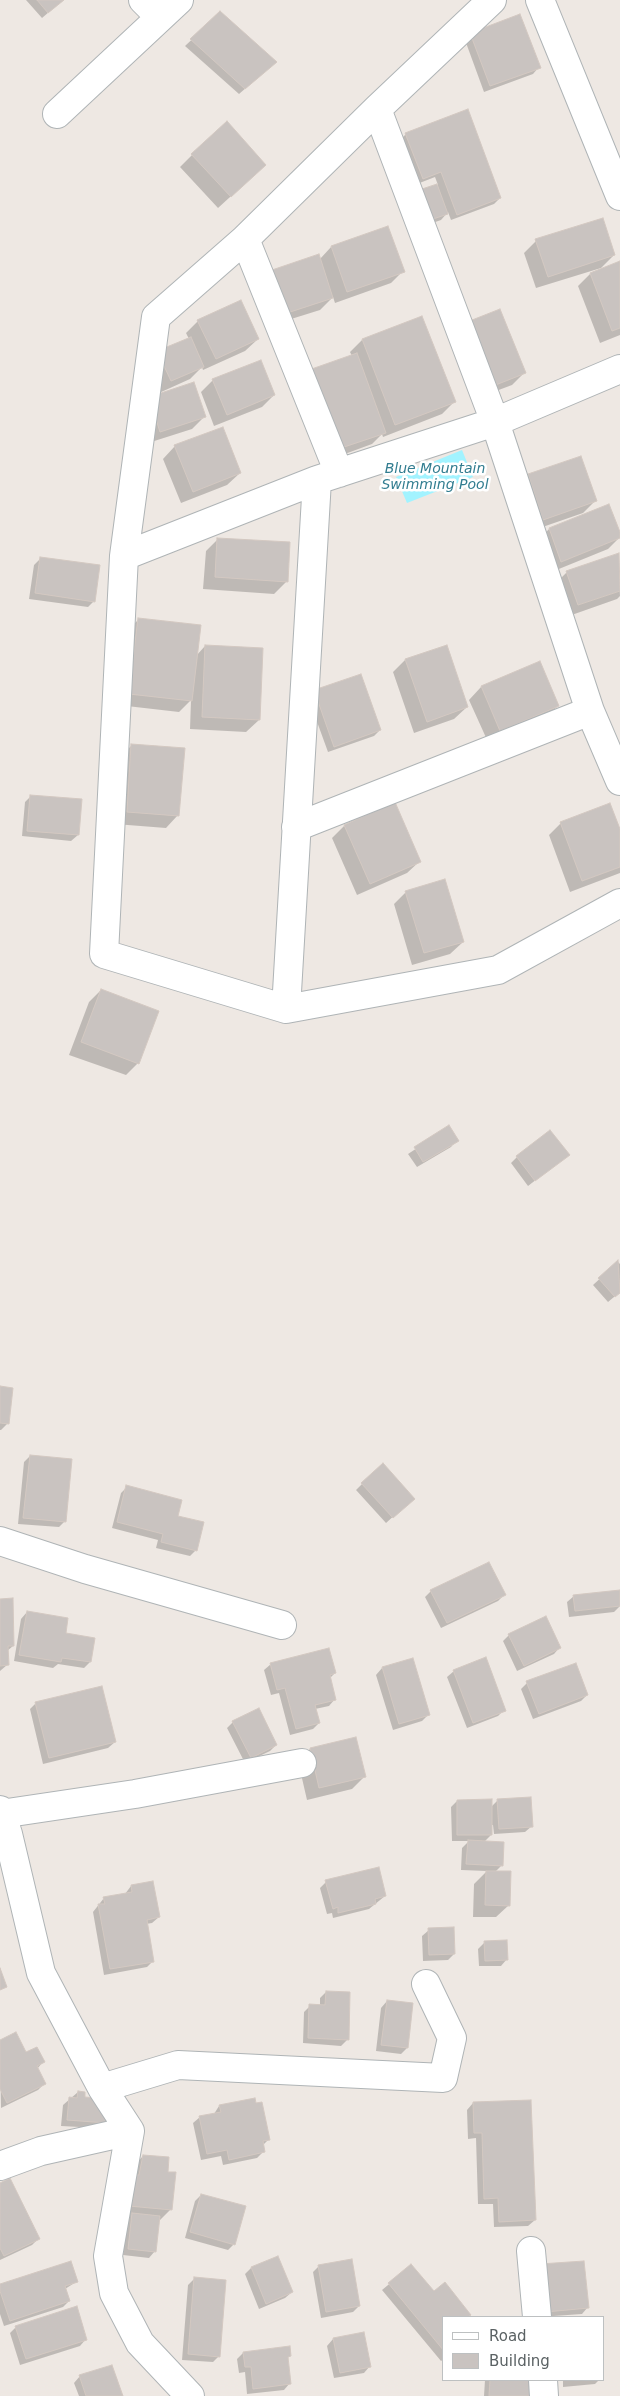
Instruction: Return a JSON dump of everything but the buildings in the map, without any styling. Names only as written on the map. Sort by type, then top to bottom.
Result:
[{"type":"street","points":[[492,0],[377,109],[246,239],[156,317],[124,556],[104,954],[286,1009],[498,970],[620,903]]},
{"type":"street","points":[[540,0],[620,196]]},
{"type":"street","points":[[58,114],[161,6]]},
{"type":"street","points":[[377,109],[495,422],[590,711],[620,781]]},
{"type":"street","points":[[246,239],[328,476],[296,827],[286,1009]]},
{"type":"street","points":[[124,556],[328,476],[495,422],[620,369]]},
{"type":"street","points":[[296,827],[590,711]]},
{"type":"street","points":[[0,1541],[85,1569],[282,1624]]},
{"type":"street","points":[[190,2396],[140,2343],[114,2293],[108,2256],[130,2132],[102,2088],[41,1974],[1,1812],[136,1794],[302,1763]]},
{"type":"street","points":[[102,2088],[178,2065],[443,2078],[452,2038],[426,1984]]},
{"type":"street","points":[[0,2166],[41,2151],[130,2132]]},
{"type":"street","points":[[531,2251],[537,2316]]},
{"type":"street","points":[[542,2381],[544,2396]]},
{"type":"water","name":"Blue Mountain Swimming Pool","points":[[462,450],[473,477],[407,503],[396,477]]}]
